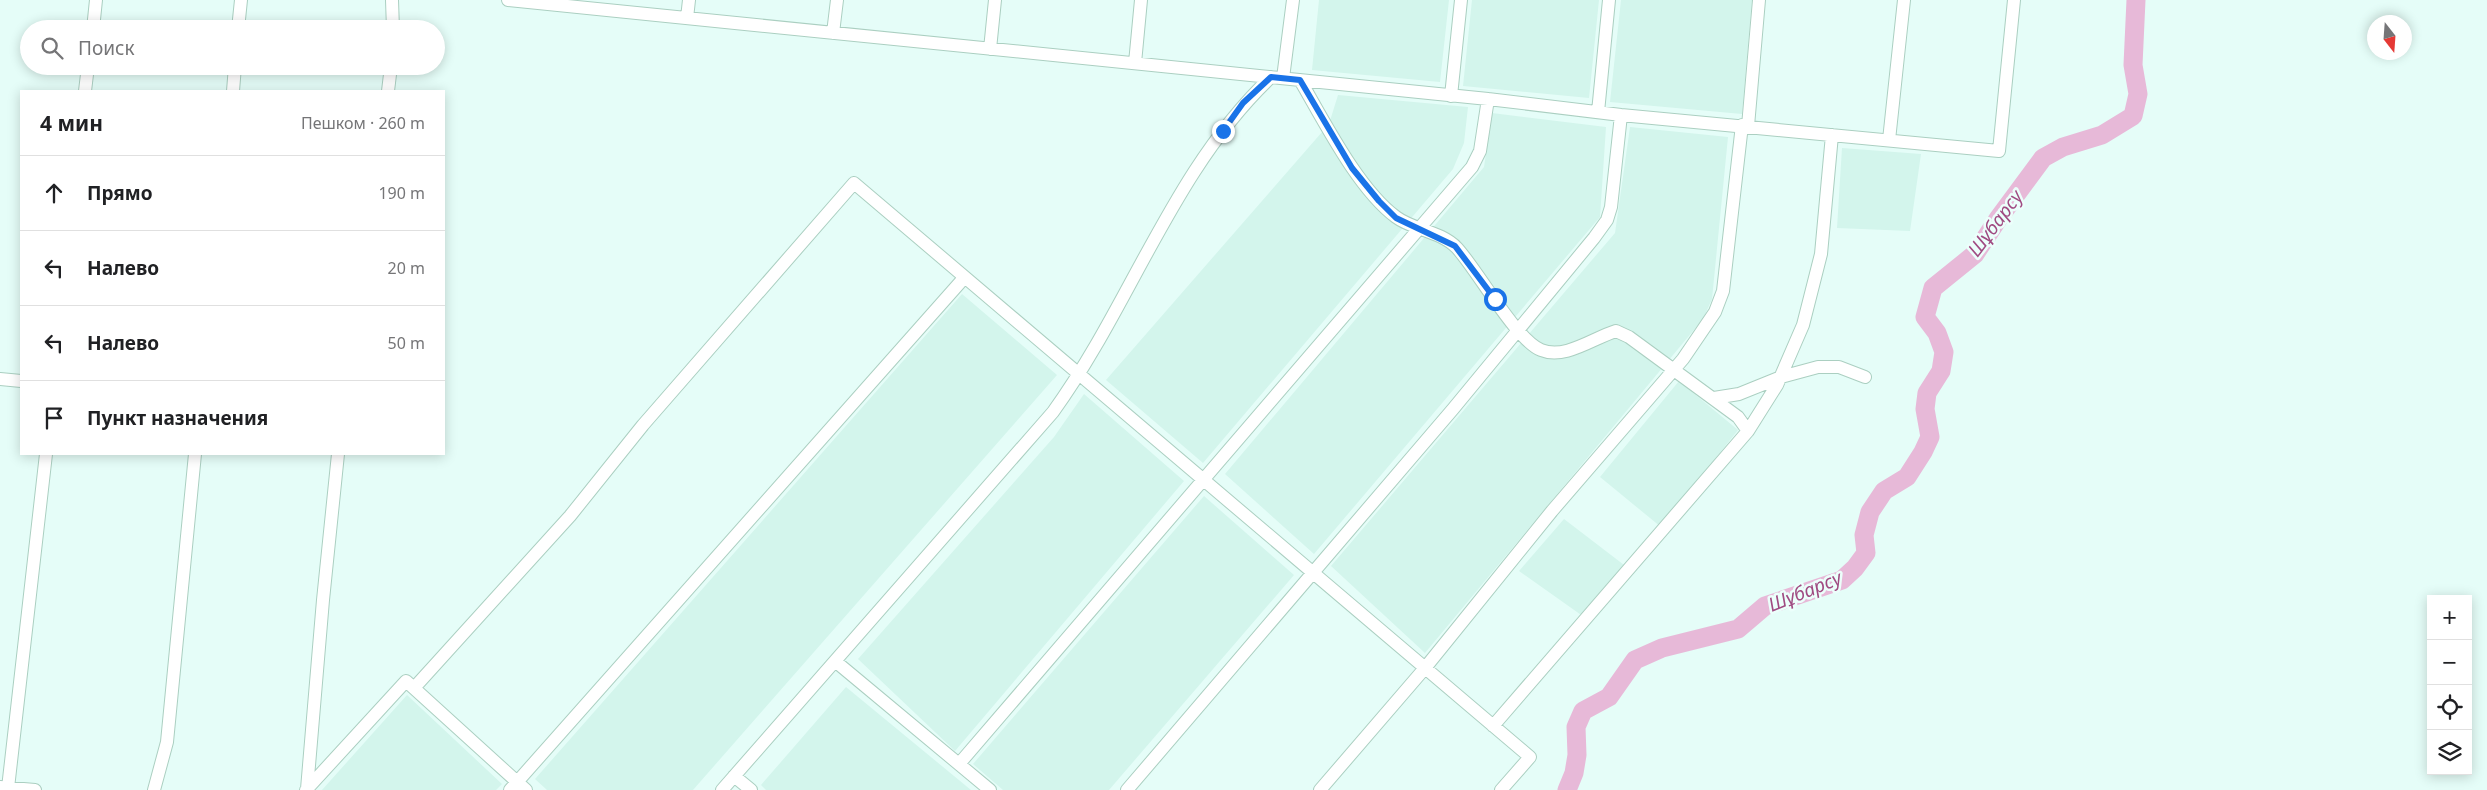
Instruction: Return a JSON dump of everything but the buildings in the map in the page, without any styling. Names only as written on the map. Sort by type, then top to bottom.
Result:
[{"type":"street","points":[[93,20],[96,0]]},
{"type":"street","points":[[239,20],[241,0]]},
{"type":"street","points":[[392,0],[393,20]]},
{"type":"street","points":[[508,0],[1488,99],[1621,115],[1999,151],[2014,0]]},
{"type":"street","points":[[687,18],[689,0]]},
{"type":"street","points":[[833,33],[837,0]]},
{"type":"street","points":[[990,48],[995,0]]},
{"type":"street","points":[[1135,63],[1142,0]]},
{"type":"street","points":[[722,790],[1053,412],[1079,376],[1172,204],[1243,103],[1277,78],[1293,0]]},
{"type":"street","points":[[1451,96],[1461,0]]},
{"type":"street","points":[[1598,112],[1609,0]]},
{"type":"street","points":[[1320,790],[1425,668],[1552,512],[1674,369],[1715,312],[1723,291],[1745,126],[1759,0]]},
{"type":"street","points":[[1888,140],[1904,0]]},
{"type":"street","points":[[85,90],[87,75]]},
{"type":"street","points":[[233,90],[234,75]]},
{"type":"street","points":[[388,90],[390,75]]},
{"type":"street","points":[[1300,80],[1358,174],[1396,218],[1421,228],[1455,246],[1518,331],[1540,350],[1558,354],[1616,331],[1628,337],[1714,398],[1738,417],[1748,431]]},
{"type":"street","points":[[959,764],[1472,167],[1480,151],[1488,99]]},
{"type":"street","points":[[1127,790],[1518,331],[1594,238],[1607,220],[1611,207],[1621,115]]},
{"type":"street","points":[[1493,726],[1748,431],[1781,377],[1803,325],[1821,254],[1832,135]]},
{"type":"street","points":[[414,688],[570,516],[643,425],[854,183],[1530,757],[1502,790]]},
{"type":"street","points":[[307,789],[406,681],[518,787],[964,278]]},
{"type":"street","points":[[1714,398],[1739,394],[1781,377],[1818,367],[1839,367],[1865,377]]},
{"type":"street","points":[[0,379],[20,381]]},
{"type":"street","points":[[35,790],[4,787],[46,455]]},
{"type":"street","points":[[154,790],[166,742],[195,455]]},
{"type":"street","points":[[307,789],[338,455]]},
{"type":"street","points":[[835,661],[990,790]]},
{"type":"street","points":[[734,776],[751,790]]},
{"type":"shaded area","points":[[1319,0],[1449,0],[1440,82],[1312,70]]},
{"type":"shaded area","points":[[1472,0],[1599,0],[1589,98],[1463,86]]},
{"type":"shaded area","points":[[1621,0],[1752,0],[1742,114],[1610,102]]},
{"type":"shaded area","points":[[1338,95],[1468,107],[1464,143],[1453,169],[1203,463],[1106,380],[1329,124]]},
{"type":"shaded area","points":[[1492,113],[1606,127],[1600,217],[1314,554],[1225,474],[1484,167]]},
{"type":"shaded area","points":[[1630,127],[1728,137],[1712,299],[1703,319],[1425,653],[1331,566],[1615,233]]},
{"type":"shaded area","points":[[1842,148],[1921,154],[1910,231],[1837,228]]},
{"type":"shaded area","points":[[962,294],[1057,375],[693,790],[547,790],[535,779]]},
{"type":"shaded area","points":[[1679,381],[1738,430],[1661,527],[1600,477]]},
{"type":"shaded area","points":[[1084,394],[1184,481],[955,751],[858,659],[1054,437]]},
{"type":"shaded area","points":[[1204,496],[1294,575],[1109,790],[1003,790],[973,764]]},
{"type":"shaded area","points":[[1564,519],[1628,568],[1584,617],[1519,571]]},
{"type":"shaded area","points":[[846,687],[971,790],[766,790],[761,785]]},
{"type":"shaded area","points":[[407,695],[502,784],[496,790],[322,790]]},
{"type":"waterway","name":"Шұбарсу","points":[[1567,790],[1574,773],[1577,755],[1576,727],[1583,711],[1609,697],[1635,660],[1662,648],[1738,629],[1765,606],[1842,580],[1855,568],[1866,553],[1864,535],[1870,512],[1884,491],[1907,477],[1930,437],[1925,409],[1927,393],[1941,371],[1944,352],[1937,333],[1925,317],[1933,288],[1975,254],[2043,158],[2063,147],[2102,135],[2133,116],[2138,94],[2133,65],[2136,0]]},
{"type":"route","points":[[1223,131],[1243,103],[1271,77],[1300,80],[1352,168],[1379,201],[1396,218],[1440,237],[1455,246],[1495,299]]}]
